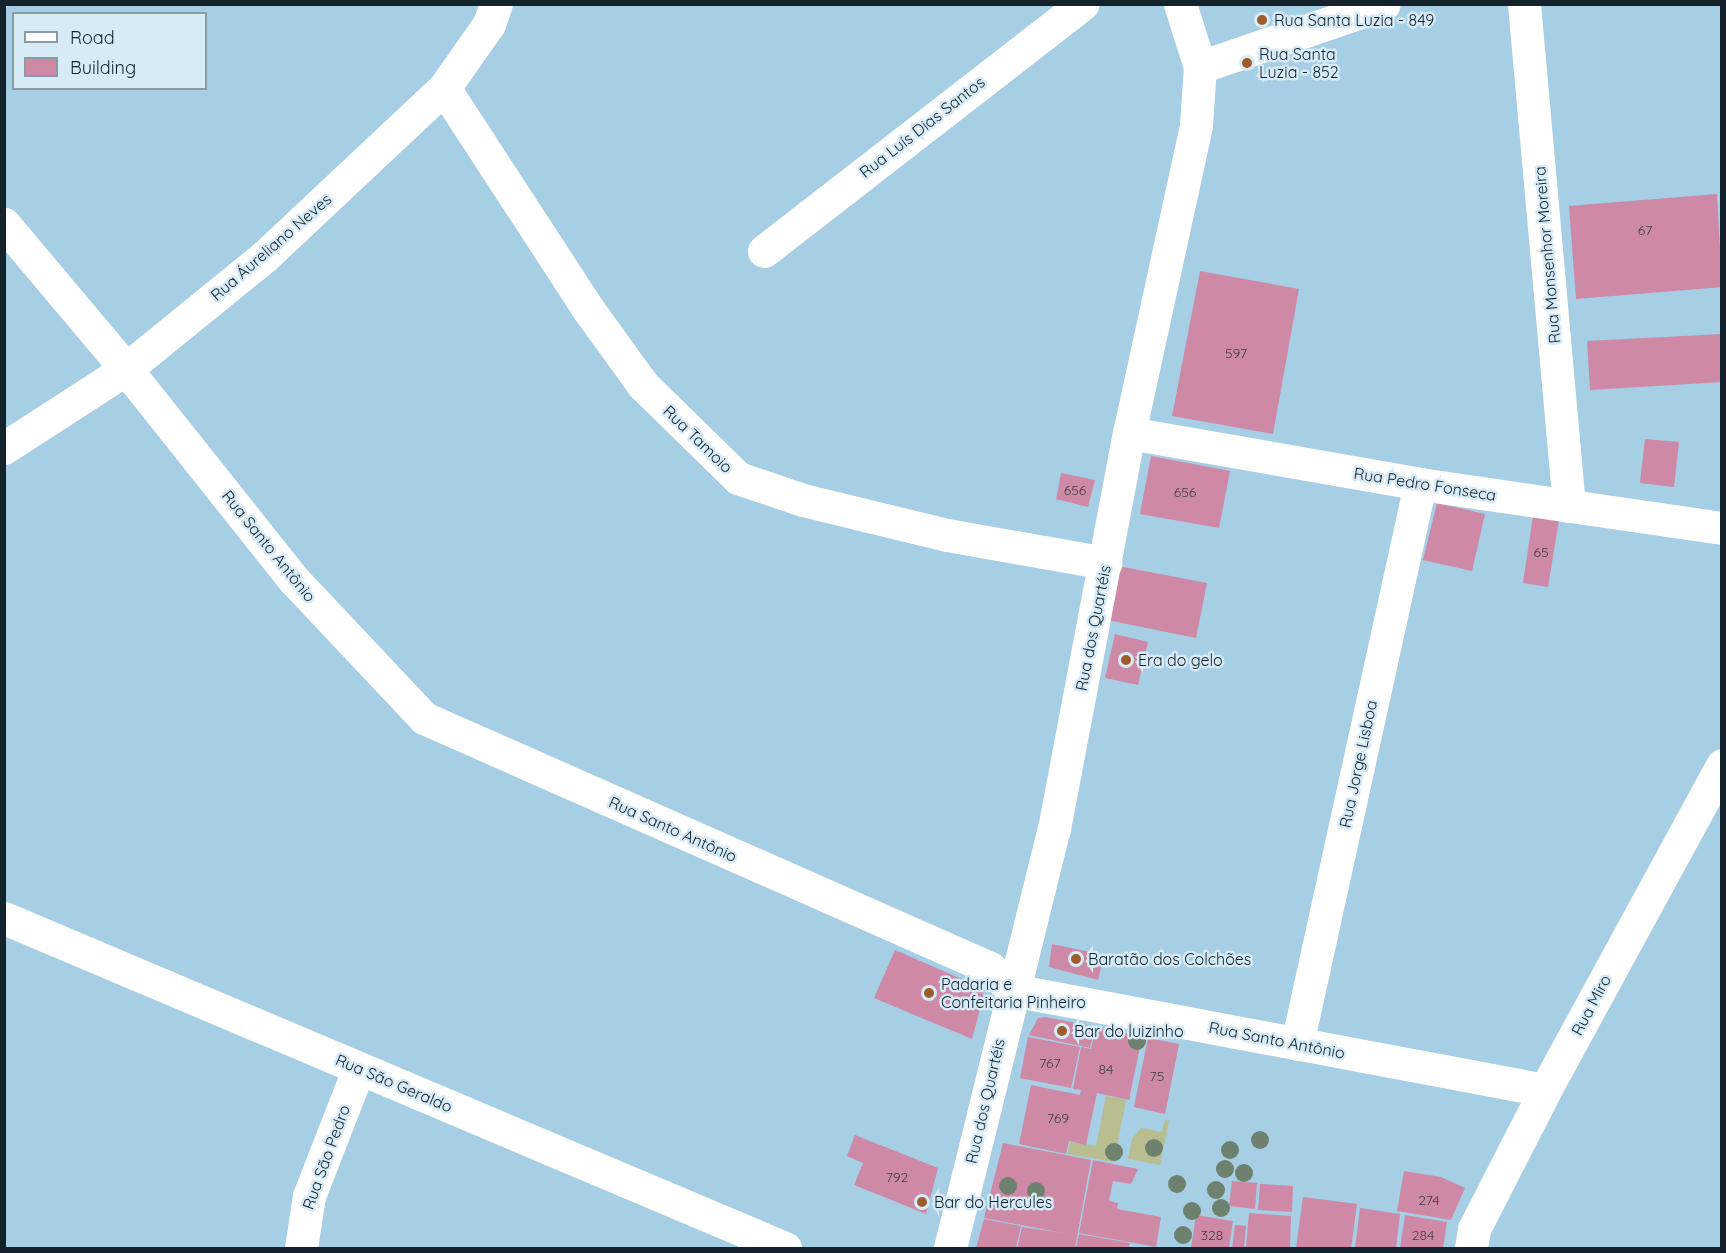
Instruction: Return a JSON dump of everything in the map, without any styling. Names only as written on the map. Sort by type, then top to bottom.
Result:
[{"type":"street","name":"Rua Áureliano Neves","points":[[4,448],[126,369],[266,256],[444,88],[489,24],[496,4]]},
{"type":"street","name":"Rua Luís Dias Santos","points":[[764,251],[1082,4]]},
{"type":"street","name":"Rua dos Quartéis","points":[[950,1248],[1011,990],[1054,829],[1129,433],[1196,125],[1200,67],[1180,4]]},
{"type":"street","points":[[1200,67],[1384,4]]},
{"type":"street","name":"Rua Monsenhor Moreira","points":[[1524,4],[1569,506]]},
{"type":"street","name":"Rua Tamoio","points":[[444,88],[588,309],[643,385],[738,478],[803,500],[947,535],[1106,563]]},
{"type":"street","name":"Rua Santo Antônio","points":[[4,224],[126,369],[294,580],[424,718],[990,968],[1011,990],[1545,1090]]},
{"type":"street","name":"Rua Pedro Fonseca","points":[[1129,433],[1420,484],[1722,528]]},
{"type":"street","name":"Rua Jorge Lisboa","points":[[1297,1044],[1420,484]]},
{"type":"street","name":"Rua Miro","points":[[1471,1248],[1474,1229],[1545,1090],[1722,765]]},
{"type":"street","name":"Rua São Geraldo","points":[[4,918],[784,1248]]},
{"type":"street","name":"Rua São Pedro","points":[[300,1248],[309,1196],[359,1068]]},
{"type":"green space","points":[[1106,1096],[1126,1100],[1114,1162],[1068,1154],[1070,1142],[1096,1146]]},
{"type":"green space","points":[[1165,1120],[1169,1121],[1160,1165],[1128,1159],[1132,1139],[1141,1128],[1162,1132]]},
{"type":"building","points":[[1717,194],[1722,287],[1576,299],[1569,206]]},
{"type":"building","points":[[1200,271],[1299,289],[1273,434],[1172,416]]},
{"type":"building","points":[[1722,334],[1722,382],[1590,390],[1587,341]]},
{"type":"building","points":[[1645,439],[1679,442],[1674,487],[1640,483]]},
{"type":"building","points":[[1151,456],[1230,471],[1219,528],[1140,514]]},
{"type":"building","points":[[1061,473],[1095,480],[1088,507],[1056,499]]},
{"type":"building","points":[[1437,503],[1485,514],[1472,571],[1423,560]]},
{"type":"building","points":[[1533,516],[1559,520],[1548,587],[1523,583]]},
{"type":"building","points":[[1118,566],[1207,583],[1196,638],[1107,620]]},
{"type":"building","name":"Era do gelo","points":[[1115,634],[1148,642],[1138,685],[1105,678]]},
{"type":"building","name":"Baratão dos Colchões","points":[[1052,944],[1104,955],[1098,980],[1049,967]]},
{"type":"building","name":"Padaria e Confeitaria Pinheiro","points":[[895,950],[982,988],[983,998],[972,1039],[874,998]]},
{"type":"building","name":"Bar do luizinho","points":[[1046,1017],[1095,1027],[1090,1048],[1029,1035],[1038,1018]]},
{"type":"building","points":[[1096,1027],[1142,1037],[1129,1100],[1097,1093],[1086,1145],[1069,1141],[1066,1154],[1019,1144],[1031,1085],[1080,1095],[1081,1090],[1073,1089],[1081,1047],[1091,1049]]},
{"type":"building","points":[[1028,1037],[1080,1047],[1071,1088],[1020,1078]]},
{"type":"building","points":[[1148,1038],[1179,1044],[1165,1114],[1134,1107]]},
{"type":"building","points":[[855,1135],[938,1168],[926,1214],[854,1185],[863,1163],[847,1156]]},
{"type":"building","points":[[1003,1143],[1091,1160],[1075,1248],[1017,1248],[1022,1227],[1063,1233],[984,1218]]},
{"type":"building","points":[[1093,1160],[1138,1169],[1131,1184],[1113,1181],[1109,1201],[1118,1203],[1117,1209],[1161,1217],[1156,1247],[1079,1233]]},
{"type":"building","points":[[1404,1171],[1441,1177],[1465,1188],[1451,1220],[1397,1211]]},
{"type":"building","points":[[1232,1181],[1257,1183],[1255,1209],[1229,1206]]},
{"type":"building","points":[[1260,1184],[1293,1186],[1292,1212],[1258,1210]]},
{"type":"building","points":[[1303,1197],[1357,1204],[1351,1248],[1296,1248]]},
{"type":"building","points":[[1360,1208],[1400,1214],[1396,1248],[1355,1248]]},
{"type":"building","points":[[1249,1213],[1291,1216],[1290,1248],[1246,1248]]},
{"type":"building","points":[[1196,1215],[1233,1221],[1229,1248],[1191,1248]]},
{"type":"building","points":[[1405,1215],[1447,1222],[1443,1248],[1400,1248]]},
{"type":"building","points":[[984,1219],[1021,1226],[1016,1248],[976,1248]]},
{"type":"building","points":[[1235,1225],[1246,1226],[1244,1248],[1232,1248]]},
{"type":"building","points":[[1079,1234],[1130,1243],[1129,1248],[1076,1248]]},
{"type":"place","name":"Rua Santa Luzia - 849","points":[[1262,20]]},
{"type":"place","name":"Rua Santa Luzia - 852","points":[[1247,63]]},
{"type":"place","name":"Era do gelo","points":[[1126,660]]},
{"type":"place","name":"Baratão dos Colchões","points":[[1076,959]]},
{"type":"place","name":"Padaria e Confeitaria Pinheiro","points":[[929,993]]},
{"type":"place","name":"Bar do luizinho","points":[[1062,1031]]},
{"type":"place","name":"Bar do Hercules","points":[[922,1202]]}]
